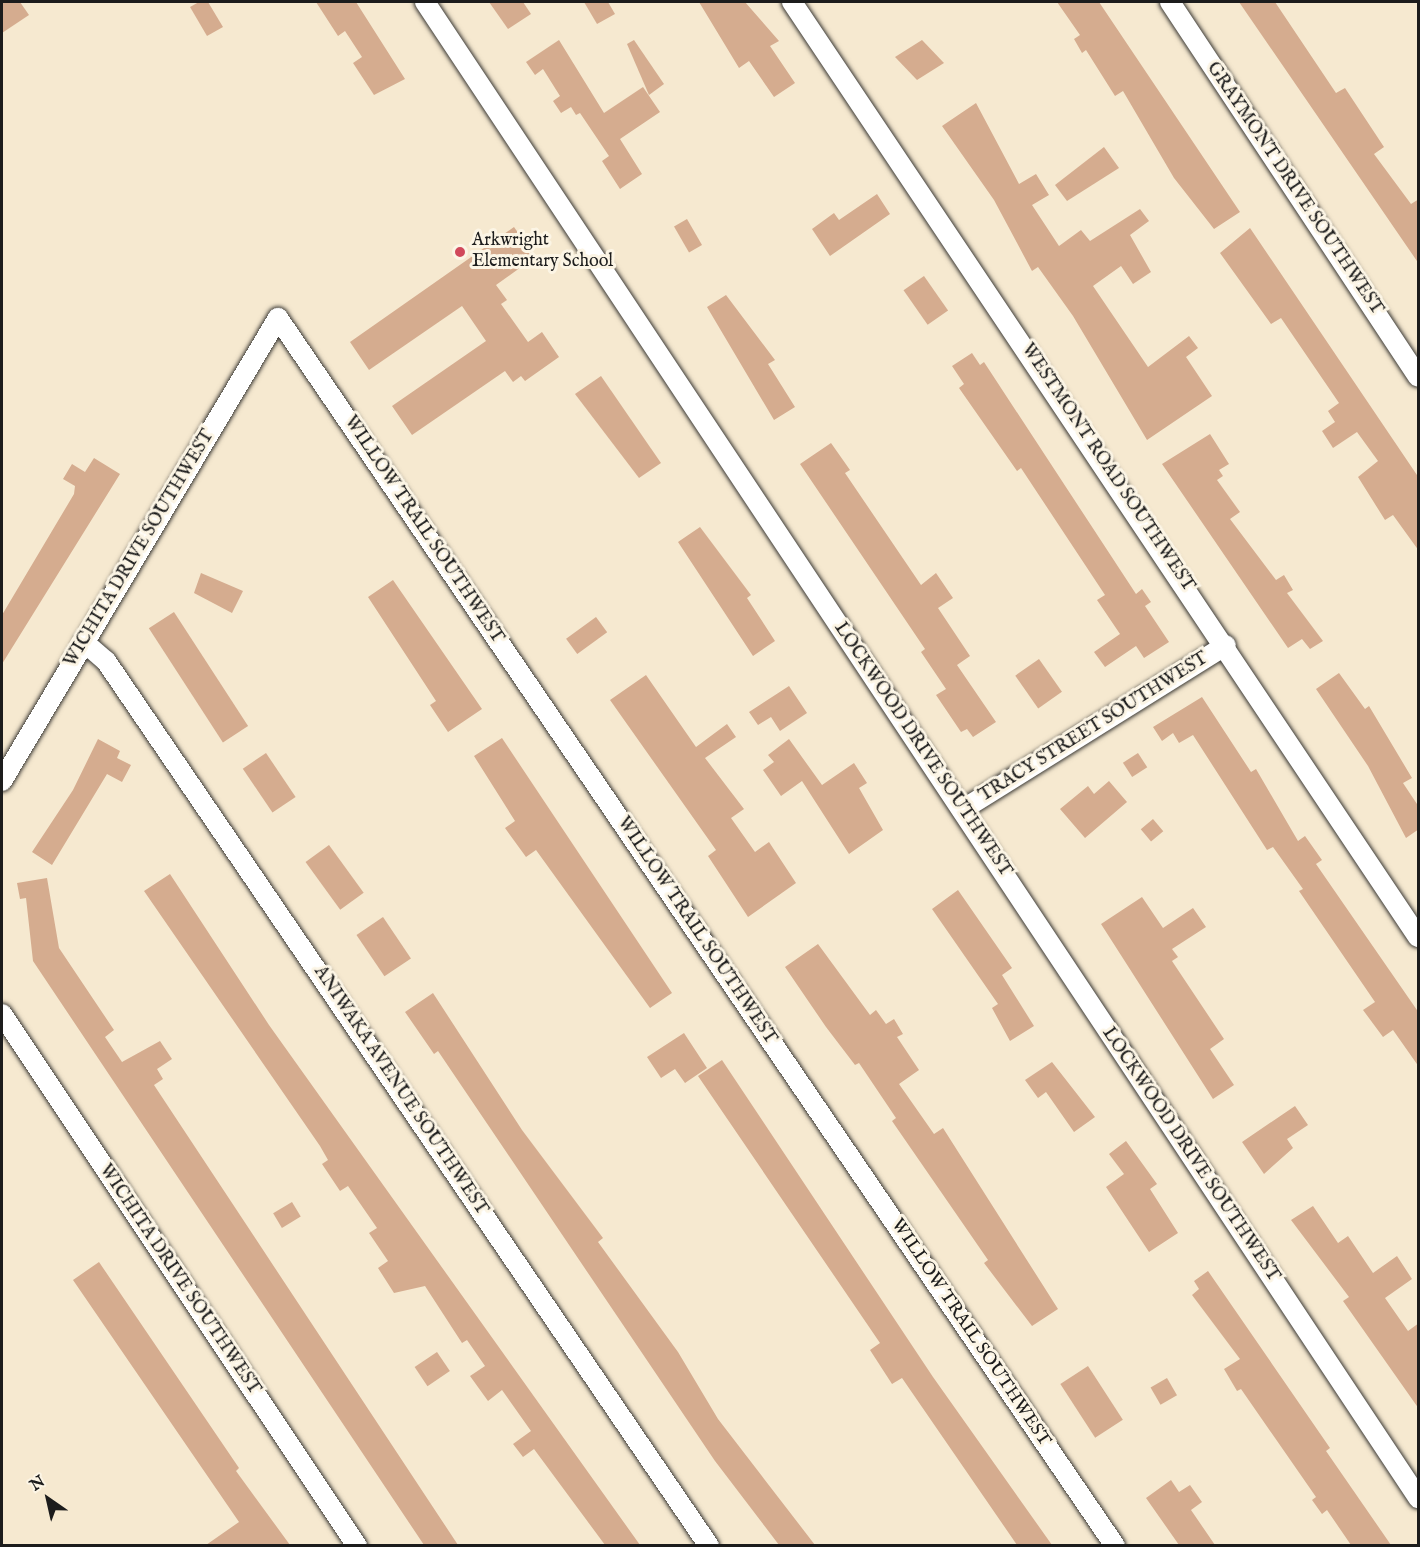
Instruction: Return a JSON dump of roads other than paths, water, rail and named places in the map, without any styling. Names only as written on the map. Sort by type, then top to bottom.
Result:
[{"type":"street","name":"LOCKWOOD DRIVE SOUTHWEST","points":[[425,2],[1419,1498]]},
{"type":"street","name":"WESTMONT ROAD SOUTHWEST","points":[[792,2],[1226,645],[1419,937]]},
{"type":"street","name":"GRAYMONT DRIVE SOUTHWEST","points":[[1170,2],[1419,376]]},
{"type":"street","name":"WICHITA DRIVE SOUTHWEST","points":[[2,781],[278,318]]},
{"type":"street","name":"WILLOW TRAIL SOUTHWEST","points":[[278,318],[1115,1545]]},
{"type":"street","name":"ANIWAKA AVENUE SOUTHWEST","points":[[84,642],[106,661],[709,1545]]},
{"type":"street","name":"TRACY STREET SOUTHWEST","points":[[962,810],[1226,645]]},
{"type":"street","name":"WICHITA DRIVE SOUTHWEST","points":[[2,1014],[357,1545]]},
{"type":"place","name":"Arkwright Elementary School","points":[[460,252]]}]
